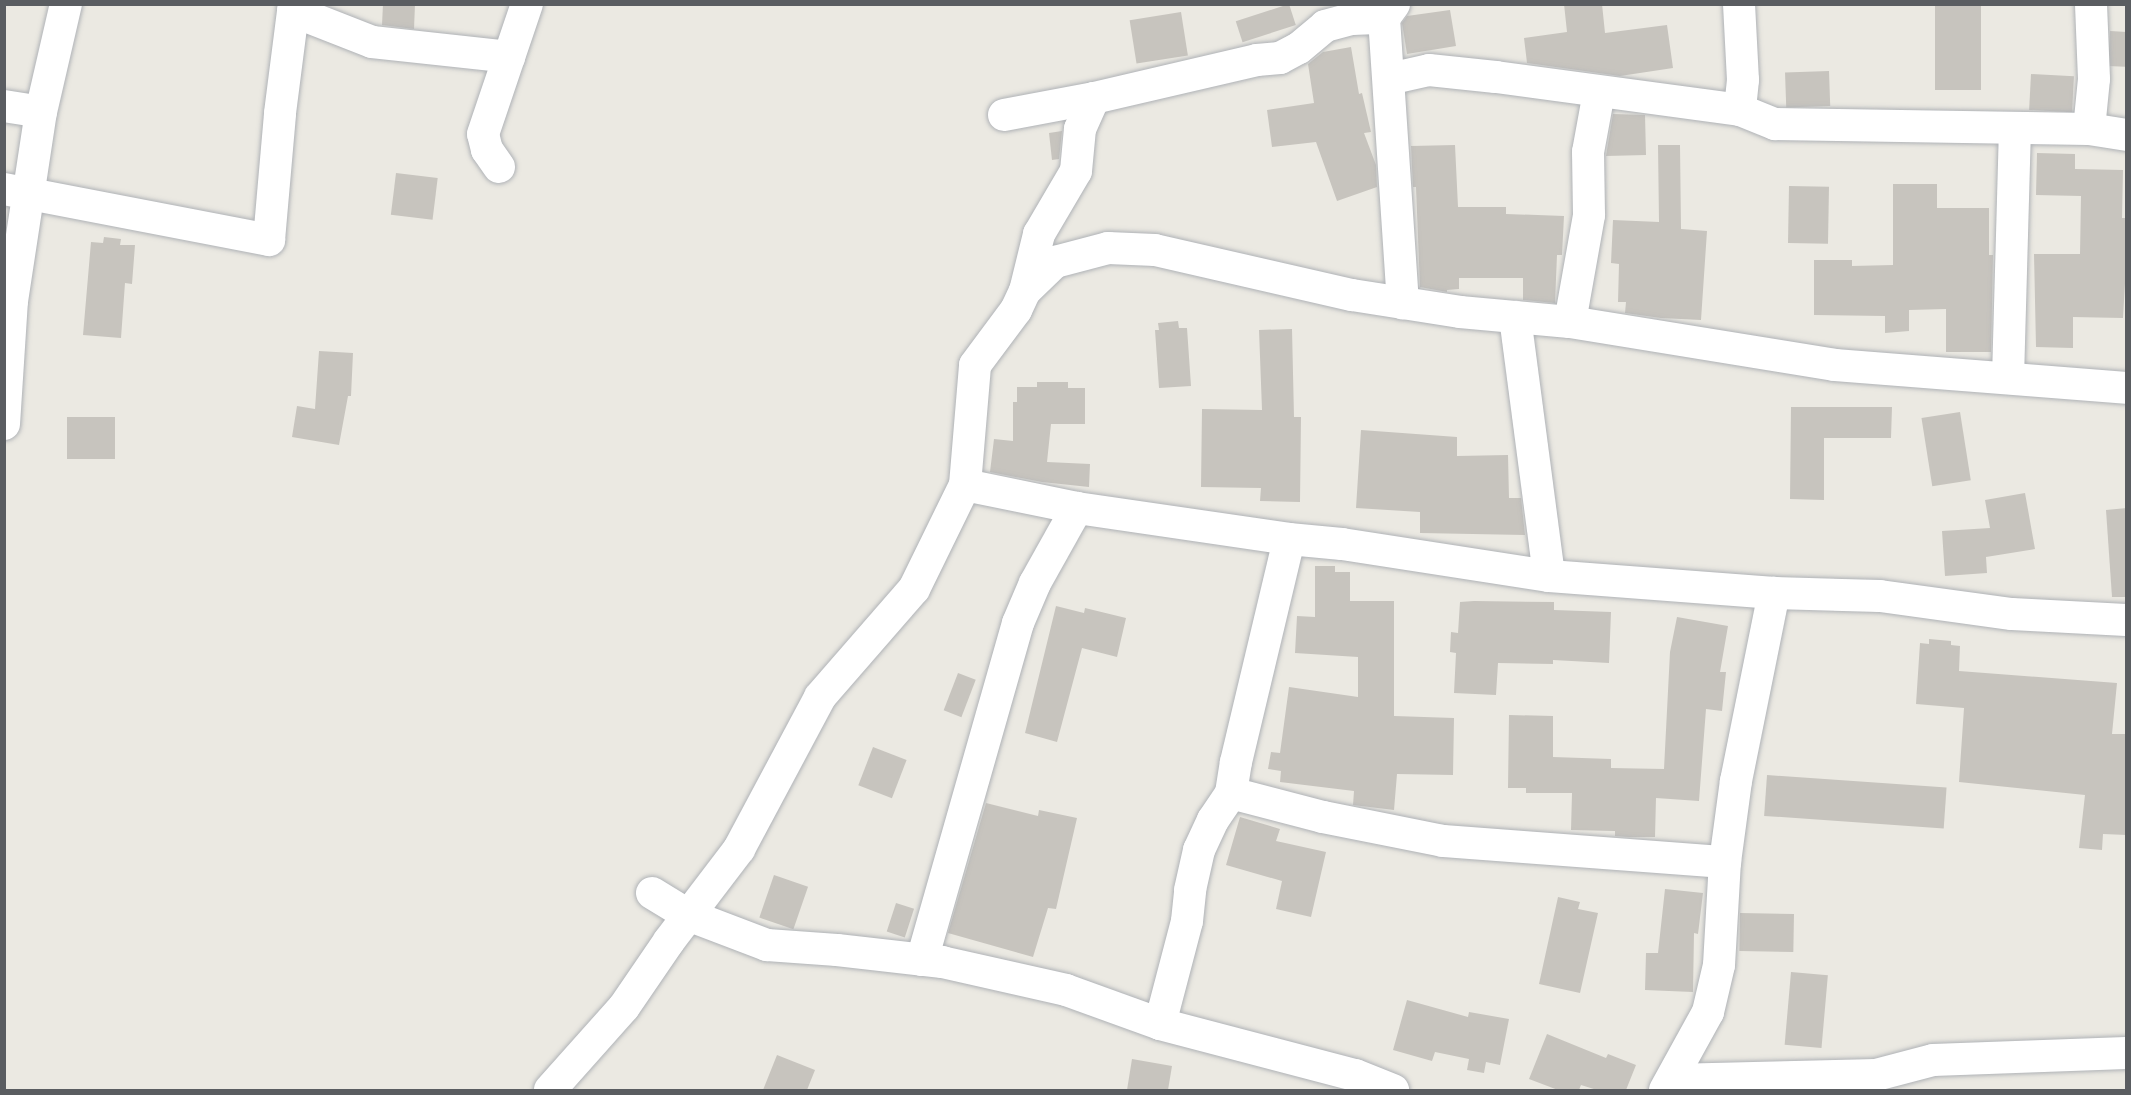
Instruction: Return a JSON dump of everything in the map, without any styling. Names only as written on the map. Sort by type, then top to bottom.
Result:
[{"type":"street","points":[[4,424],[17,191],[41,112],[66,4]]},
{"type":"street","points":[[498,167],[487,150],[483,134],[527,4]]},
{"type":"street","points":[[1739,4],[1743,80],[1740,110]]},
{"type":"street","points":[[2089,129],[2094,79],[2091,4]]},
{"type":"street","points":[[17,191],[270,240],[280,113],[294,8],[372,42],[509,57]]},
{"type":"street","points":[[1004,115],[1094,98],[1206,71],[1280,58],[1299,48],[1325,26],[1389,11],[1389,79],[1403,303]]},
{"type":"street","points":[[1389,79],[1429,70],[1740,110],[1775,124],[2089,129],[2127,135]]},
{"type":"street","points":[[1570,322],[1589,215],[1588,152],[1599,92]]},
{"type":"street","points":[[550,1090],[624,1007],[688,915],[739,849],[820,697],[914,589],[965,485],[975,365],[1016,310],[1025,291],[1039,234],[1076,171],[1080,129],[1094,98]]},
{"type":"street","points":[[4,106],[41,112]]},
{"type":"street","points":[[2008,378],[2015,129]]},
{"type":"street","points":[[1025,291],[1055,262],[1108,248],[1155,250],[1352,295],[1570,322],[1835,365],[2127,388]]},
{"type":"street","points":[[1515,317],[1549,576]]},
{"type":"street","points":[[965,485],[1077,508],[1289,539],[1342,544],[1549,576],[1774,593],[1880,596],[2012,614],[2127,620]]},
{"type":"street","points":[[922,960],[1018,623],[1035,583],[1077,508]]},
{"type":"street","points":[[1160,1024],[1187,921],[1190,890],[1199,850],[1213,820],[1231,793],[1236,762],[1289,539]]},
{"type":"street","points":[[1774,593],[1736,781],[1725,862],[1719,965],[1708,1012],[1668,1085],[1876,1083],[1933,1060],[2127,1053]]},
{"type":"street","points":[[1231,793],[1323,817],[1443,841],[1725,862]]},
{"type":"street","points":[[652,893],[688,915],[767,945],[922,960],[1066,990],[1160,1024],[1355,1076],[1393,1090]]},
{"type":"building","points":[[383,4],[415,4],[414,29],[382,25]]},
{"type":"building","points":[[1289,4],[1296,25],[1243,42],[1236,21]]},
{"type":"building","points":[[1564,4],[1602,4],[1605,33],[1667,25],[1673,68],[1620,76],[1527,63],[1524,38],[1567,32]]},
{"type":"building","points":[[1935,4],[1981,4],[1981,90],[1935,90]]},
{"type":"building","points":[[1450,10],[1456,46],[1407,54],[1402,23],[1407,16]]},
{"type":"building","points":[[1181,12],[1188,55],[1137,64],[1130,20]]},
{"type":"building","points":[[2110,31],[2126,32],[2125,67],[2108,66]]},
{"type":"building","points":[[1351,47],[1359,94],[1362,93],[1371,132],[1364,133],[1376,165],[1377,187],[1337,201],[1316,142],[1272,147],[1267,110],[1314,103],[1308,64],[1323,52]]},
{"type":"building","points":[[1829,71],[1830,106],[1786,108],[1785,73]]},
{"type":"building","points":[[2031,74],[2074,76],[2072,112],[2029,110]]},
{"type":"building","points":[[1613,114],[1645,115],[1646,155],[1606,156]]},
{"type":"building","points":[[1062,131],[1059,159],[1052,160],[1049,133]]},
{"type":"building","points":[[1455,145],[1458,207],[1506,207],[1506,214],[1564,216],[1562,255],[1557,255],[1555,303],[1523,300],[1523,278],[1459,278],[1459,289],[1447,290],[1447,292],[1420,287],[1416,187],[1413,187],[1411,146]]},
{"type":"building","points":[[1658,145],[1680,145],[1681,229],[1707,231],[1701,320],[1625,313],[1626,302],[1618,302],[1619,264],[1611,263],[1613,220],[1659,222]]},
{"type":"building","points":[[2037,153],[2075,154],[2075,169],[2123,170],[2122,218],[2127,218],[2127,250],[2123,318],[2073,317],[2073,348],[2036,347],[2034,254],[2080,254],[2081,196],[2036,195]]},
{"type":"building","points":[[396,173],[438,178],[433,220],[391,215]]},
{"type":"building","points":[[1893,184],[1937,184],[1937,208],[1989,208],[1989,255],[1993,255],[1991,352],[1946,352],[1946,309],[1909,310],[1909,331],[1885,333],[1885,316],[1814,315],[1814,260],[1852,260],[1852,266],[1893,265]]},
{"type":"building","points":[[1789,186],[1829,187],[1828,244],[1788,243]]},
{"type":"building","points":[[104,237],[121,239],[120,245],[135,245],[132,284],[125,283],[121,338],[83,335],[91,242],[103,243]]},
{"type":"building","points":[[1178,321],[1179,328],[1187,328],[1191,386],[1159,388],[1155,330],[1159,330],[1158,323]]},
{"type":"building","points":[[1292,329],[1294,417],[1301,417],[1300,502],[1260,501],[1261,488],[1201,487],[1202,409],[1262,410],[1259,330]]},
{"type":"building","points":[[319,351],[353,353],[351,396],[348,396],[339,445],[292,437],[297,406],[315,409]]},
{"type":"building","points":[[1037,382],[1068,382],[1068,388],[1085,388],[1085,424],[1051,424],[1047,462],[1090,464],[1089,487],[1042,482],[990,472],[994,439],[1013,441],[1013,402],[1017,402],[1017,387],[1037,387]]},
{"type":"building","points":[[1791,407],[1892,407],[1891,438],[1824,438],[1824,500],[1790,499]]},
{"type":"building","points":[[1960,412],[1971,480],[1932,486],[1921,418]]},
{"type":"building","points":[[67,417],[115,417],[115,459],[67,459]]},
{"type":"building","points":[[1361,430],[1457,437],[1457,456],[1508,455],[1509,498],[1521,498],[1525,535],[1420,533],[1420,512],[1356,508]]},
{"type":"building","points":[[2025,493],[2035,549],[1986,557],[1987,573],[1945,576],[1942,531],[1990,528],[1985,500]]},
{"type":"building","points":[[2127,508],[2127,597],[2112,597],[2106,510]]},
{"type":"building","points":[[1315,566],[1335,566],[1335,572],[1350,572],[1350,601],[1394,601],[1394,716],[1454,718],[1453,775],[1397,774],[1394,810],[1353,805],[1354,791],[1280,782],[1281,771],[1268,769],[1271,752],[1280,753],[1289,687],[1358,697],[1358,657],[1295,653],[1297,616],[1315,617]]},
{"type":"building","points":[[1460,602],[1554,602],[1554,610],[1611,612],[1609,663],[1553,660],[1553,664],[1498,663],[1496,695],[1454,693],[1456,653],[1450,652],[1451,632],[1458,633]]},
{"type":"building","points":[[1056,606],[1084,613],[1085,608],[1126,618],[1117,657],[1082,648],[1057,742],[1025,733]]},
{"type":"building","points":[[1677,617],[1728,626],[1720,672],[1726,672],[1722,711],[1706,709],[1699,801],[1656,798],[1655,837],[1628,837],[1615,836],[1615,831],[1571,830],[1572,793],[1526,793],[1526,788],[1508,788],[1509,715],[1553,716],[1553,757],[1611,759],[1611,768],[1664,769],[1670,652]]},
{"type":"building","points":[[1929,639],[1951,641],[1951,645],[1960,646],[1959,671],[2117,683],[2112,734],[2127,734],[2127,835],[2103,834],[2102,850],[2079,848],[2085,795],[1959,782],[1964,708],[1916,704],[1920,643],[1929,644]]},
{"type":"building","points":[[958,673],[976,680],[961,717],[944,710]]},
{"type":"building","points":[[873,747],[907,760],[892,798],[858,785]]},
{"type":"building","points":[[1767,775],[1947,788],[1944,828],[1764,816]]},
{"type":"building","points":[[986,803],[1038,816],[1039,810],[1077,818],[1056,909],[1048,908],[1033,957],[948,933]]},
{"type":"building","points":[[1240,817],[1280,829],[1276,841],[1326,852],[1311,917],[1276,909],[1282,881],[1226,865]]},
{"type":"building","points":[[774,875],[808,887],[793,929],[759,918]]},
{"type":"building","points":[[1665,889],[1703,893],[1698,934],[1694,933],[1693,992],[1645,990],[1646,953],[1658,953]]},
{"type":"building","points":[[1558,897],[1580,902],[1578,909],[1598,913],[1580,993],[1539,984]]},
{"type":"building","points":[[896,903],[914,909],[905,937],[887,932]]},
{"type":"building","points":[[1740,913],[1794,914],[1793,952],[1739,951]]},
{"type":"building","points":[[1791,972],[1828,975],[1821,1048],[1785,1045]]},
{"type":"building","points":[[1407,1000],[1468,1017],[1469,1012],[1509,1019],[1500,1065],[1486,1062],[1484,1073],[1467,1070],[1469,1059],[1435,1052],[1432,1061],[1393,1050]]},
{"type":"building","points":[[1547,1034],[1606,1058],[1608,1054],[1636,1065],[1626,1090],[1597,1090],[1581,1085],[1579,1090],[1558,1090],[1529,1079]]},
{"type":"building","points":[[777,1055],[815,1070],[807,1090],[763,1090]]},
{"type":"building","points":[[1132,1059],[1172,1066],[1168,1090],[1127,1090]]}]
